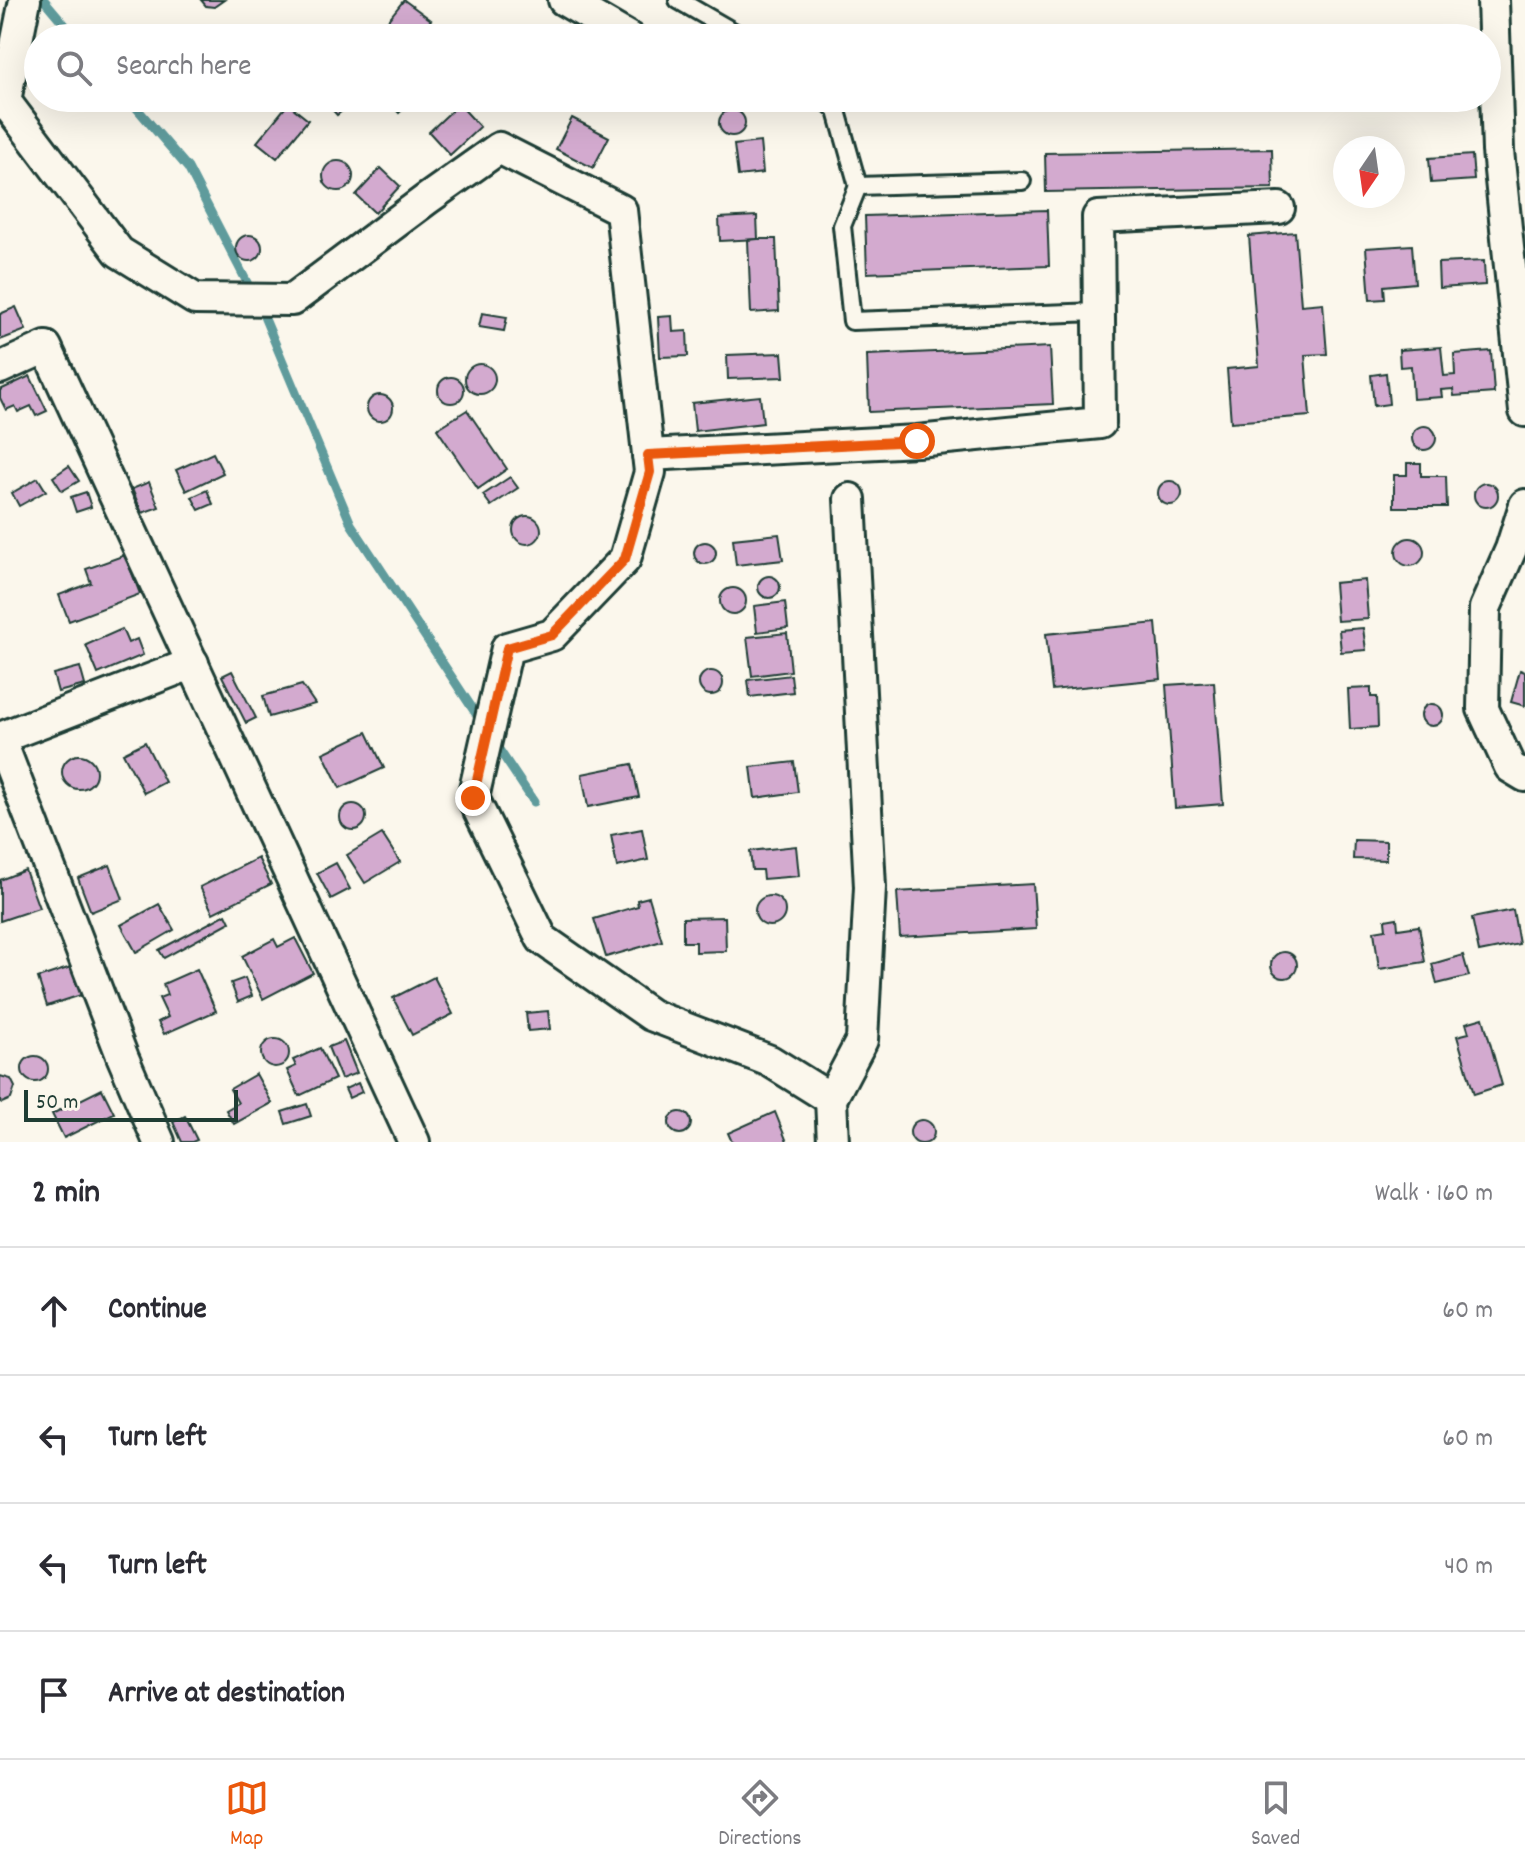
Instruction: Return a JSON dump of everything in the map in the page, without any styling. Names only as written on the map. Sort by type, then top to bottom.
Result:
[{"type":"street","points":[[25,0],[2,88],[119,252],[195,299],[292,300],[499,148],[621,210],[650,472],[625,559],[552,635],[507,648],[473,798],[542,939],[651,1015],[770,1061],[831,1099]]},
{"type":"street","points":[[564,0],[605,24]]},
{"type":"street","points":[[1493,0],[1494,24]]},
{"type":"street","points":[[1497,112],[1525,411]]},
{"type":"street","points":[[648,455],[917,441],[1100,423],[1098,217],[1279,208]]},
{"type":"street","points":[[0,368],[46,347],[414,1142]]},
{"type":"street","points":[[833,1142],[831,1099],[862,1040],[870,887],[850,499]]},
{"type":"street","points":[[1525,505],[1511,549],[1485,608],[1483,709],[1510,767],[1525,776]]},
{"type":"street","points":[[159,1142],[123,1058],[0,738],[193,663]]},
{"type":"lane","points":[[678,0],[720,24]]},
{"type":"lane","points":[[837,112],[858,186],[842,226],[852,321],[1099,312]]},
{"type":"lane","points":[[858,186],[1022,181]]},
{"type":"building","points":[[201,0],[224,0],[214,7],[206,6]]},
{"type":"building","points":[[404,0],[431,20],[428,24],[385,24]]},
{"type":"building","points":[[281,112],[298,112],[308,120],[277,158],[257,142]]},
{"type":"building","points":[[450,112],[466,112],[480,127],[450,155],[429,132]]},
{"type":"building","points":[[740,112],[744,118],[742,133],[732,136],[722,133],[719,123],[722,113]]},
{"type":"building","points":[[572,118],[609,137],[593,168],[556,149]]},
{"type":"building","points":[[760,142],[763,173],[738,176],[734,145]]},
{"type":"building","points":[[1272,149],[1273,188],[1046,192],[1045,153]]},
{"type":"building","points":[[1472,155],[1474,180],[1431,183],[1429,158]]},
{"type":"building","points":[[338,161],[344,162],[352,170],[352,182],[344,190],[338,191],[332,190],[324,182],[323,176],[324,170],[332,162]]},
{"type":"building","points":[[381,168],[400,186],[375,213],[356,195]]},
{"type":"building","points":[[1047,210],[1049,266],[867,273],[865,216]]},
{"type":"building","points":[[757,216],[758,239],[720,241],[719,218]]},
{"type":"building","points":[[1295,232],[1301,305],[1323,303],[1327,354],[1305,355],[1310,416],[1231,422],[1227,369],[1259,366],[1249,236]]},
{"type":"building","points":[[249,235],[258,239],[262,248],[258,257],[249,261],[240,257],[236,248],[240,239]]},
{"type":"building","points":[[776,239],[779,311],[751,313],[748,240]]},
{"type":"building","points":[[1412,245],[1415,283],[1384,286],[1385,299],[1370,300],[1366,248]]},
{"type":"building","points":[[1484,261],[1485,285],[1439,288],[1438,263]]},
{"type":"building","points":[[16,307],[26,330],[0,340],[0,314]]},
{"type":"building","points":[[482,313],[507,317],[504,331],[479,327]]},
{"type":"building","points":[[672,316],[673,332],[687,331],[688,356],[660,357],[658,317]]},
{"type":"building","points":[[1050,347],[1053,404],[869,412],[867,355]]},
{"type":"building","points":[[1441,347],[1444,376],[1455,375],[1454,354],[1491,351],[1494,393],[1454,396],[1453,389],[1441,390],[1442,397],[1413,399],[1411,366],[1400,367],[1399,350]]},
{"type":"building","points":[[782,353],[784,377],[728,379],[727,355]]},
{"type":"building","points":[[480,364],[491,368],[495,379],[491,390],[480,394],[469,390],[465,379],[469,368]]},
{"type":"building","points":[[1386,373],[1389,404],[1374,406],[1371,375]]},
{"type":"building","points":[[30,376],[47,411],[36,416],[31,406],[18,412],[15,406],[6,410],[0,390]]},
{"type":"building","points":[[451,377],[460,381],[464,390],[460,399],[451,403],[442,399],[438,390],[442,381]]},
{"type":"building","points":[[380,395],[389,399],[393,408],[389,417],[380,421],[371,417],[367,408],[371,399]]},
{"type":"building","points":[[760,396],[763,423],[695,431],[692,403]]},
{"type":"building","points":[[467,410],[507,469],[478,489],[437,429]]},
{"type":"building","points":[[1424,426],[1435,433],[1436,438],[1429,449],[1424,450],[1413,443],[1412,438],[1419,427]]},
{"type":"building","points":[[213,453],[223,473],[186,491],[176,470]]},
{"type":"building","points":[[1407,463],[1421,463],[1421,476],[1446,476],[1447,507],[1394,507],[1394,475],[1407,475]]},
{"type":"building","points":[[69,466],[79,481],[62,491],[53,477]]},
{"type":"building","points":[[510,477],[518,488],[491,506],[483,495]]},
{"type":"building","points":[[38,478],[46,491],[19,506],[12,493]]},
{"type":"building","points":[[1170,481],[1179,484],[1182,493],[1179,502],[1170,505],[1161,502],[1158,493],[1161,484]]},
{"type":"building","points":[[149,482],[159,507],[142,513],[132,489]]},
{"type":"building","points":[[1486,483],[1495,486],[1498,495],[1495,504],[1486,507],[1477,504],[1474,495],[1477,486]]},
{"type":"building","points":[[207,490],[213,504],[199,510],[192,497]]},
{"type":"building","points":[[86,492],[91,507],[76,512],[71,497]]},
{"type":"building","points":[[527,516],[537,520],[541,530],[537,540],[527,544],[517,540],[513,530],[517,520]]},
{"type":"building","points":[[779,534],[783,560],[736,565],[733,539]]},
{"type":"building","points":[[1410,538],[1420,542],[1424,552],[1420,562],[1410,566],[1400,562],[1396,552],[1400,542]]},
{"type":"building","points":[[705,542],[713,545],[716,553],[713,561],[705,564],[697,561],[694,553],[697,545]]},
{"type":"building","points":[[125,555],[140,594],[69,621],[59,595],[91,583],[86,569]]},
{"type":"building","points":[[769,576],[777,579],[780,587],[777,595],[769,598],[761,595],[758,587],[761,579]]},
{"type":"building","points":[[1365,580],[1368,619],[1337,621],[1334,583]]},
{"type":"building","points":[[733,588],[743,591],[746,601],[743,611],[733,614],[723,611],[720,601],[723,591]]},
{"type":"building","points":[[785,602],[788,628],[757,632],[754,606]]},
{"type":"building","points":[[1156,623],[1161,679],[1052,690],[1046,634]]},
{"type":"building","points":[[1363,628],[1366,650],[1341,652],[1339,630]]},
{"type":"building","points":[[122,629],[128,643],[137,639],[143,655],[98,674],[86,645]]},
{"type":"building","points":[[787,633],[791,671],[752,676],[747,637]]},
{"type":"building","points":[[80,667],[85,685],[58,692],[53,674]]},
{"type":"building","points":[[1520,670],[1525,672],[1525,706],[1511,702]]},
{"type":"building","points":[[232,671],[256,718],[246,723],[222,676]]},
{"type":"building","points":[[711,671],[720,674],[723,683],[720,692],[711,695],[702,692],[699,683],[702,674]]},
{"type":"building","points":[[791,675],[793,692],[750,697],[748,680]]},
{"type":"building","points":[[1214,682],[1223,804],[1175,808],[1166,685]]},
{"type":"building","points":[[302,685],[315,704],[269,717],[263,696]]},
{"type":"building","points":[[1371,688],[1371,697],[1377,697],[1378,727],[1350,729],[1348,689]]},
{"type":"building","points":[[1432,704],[1440,707],[1443,715],[1440,723],[1432,726],[1424,723],[1421,715],[1424,707]]},
{"type":"building","points":[[367,732],[384,768],[340,788],[323,753]]},
{"type":"building","points":[[145,742],[165,782],[144,793],[123,753]]},
{"type":"building","points":[[79,755],[91,760],[96,772],[91,784],[79,789],[67,784],[62,772],[67,760]]},
{"type":"building","points":[[794,762],[798,792],[755,798],[751,767]]},
{"type":"building","points":[[632,764],[639,797],[588,807],[582,774]]},
{"type":"building","points":[[353,804],[362,808],[366,817],[362,826],[353,830],[344,826],[340,817],[344,808]]},
{"type":"building","points":[[642,829],[648,860],[617,867],[611,835]]},
{"type":"building","points":[[382,834],[400,862],[365,883],[347,855]]},
{"type":"building","points":[[1354,840],[1386,841],[1386,860],[1353,859]]},
{"type":"building","points":[[796,846],[799,876],[763,879],[762,870],[752,870],[750,851]]},
{"type":"building","points":[[258,858],[271,884],[213,913],[200,887]]},
{"type":"building","points":[[336,863],[350,889],[331,899],[317,873]]},
{"type":"building","points":[[110,865],[123,899],[91,912],[78,878]]},
{"type":"building","points":[[25,870],[39,908],[0,921],[0,880]]},
{"type":"building","points":[[1033,884],[1036,929],[900,937],[897,892]]},
{"type":"building","points":[[770,896],[780,901],[785,911],[780,921],[770,926],[760,921],[755,911],[760,901]]},
{"type":"building","points":[[649,897],[662,941],[606,957],[594,919],[638,906],[637,900]]},
{"type":"building","points":[[159,904],[174,930],[136,952],[121,925]]},
{"type":"building","points":[[1513,910],[1519,944],[1479,952],[1472,918]]},
{"type":"building","points":[[226,914],[230,922],[164,958],[159,950]]},
{"type":"building","points":[[725,917],[726,951],[696,952],[696,942],[683,942],[683,918]]},
{"type":"building","points":[[1397,918],[1398,929],[1419,926],[1425,962],[1379,969],[1374,931],[1386,929],[1385,920]]},
{"type":"building","points":[[295,938],[313,973],[263,999],[242,956],[274,939],[278,947]]},
{"type":"building","points":[[1284,952],[1293,956],[1297,965],[1293,974],[1284,978],[1275,974],[1271,965],[1275,956]]},
{"type":"building","points":[[1463,955],[1469,976],[1437,984],[1432,964]]},
{"type":"building","points":[[74,966],[84,994],[47,1006],[38,978]]},
{"type":"building","points":[[197,969],[216,1011],[164,1034],[158,1022],[168,1017],[159,998],[167,995],[163,984]]},
{"type":"building","points":[[434,977],[453,1014],[412,1035],[393,998]]},
{"type":"building","points":[[245,978],[252,996],[238,1002],[231,983]]},
{"type":"building","points":[[548,1011],[550,1029],[528,1031],[526,1013]]},
{"type":"building","points":[[1483,1018],[1502,1085],[1474,1094],[1457,1036],[1469,1033],[1466,1023]]},
{"type":"building","points":[[275,1039],[285,1043],[289,1053],[285,1063],[275,1067],[265,1063],[261,1053],[265,1043]]},
{"type":"building","points":[[344,1041],[357,1073],[341,1079],[328,1047]]},
{"type":"building","points":[[320,1048],[335,1079],[299,1096],[287,1070],[296,1066],[293,1060]]},
{"type":"building","points":[[35,1056],[44,1060],[48,1069],[44,1078],[35,1082],[26,1078],[22,1069],[26,1060]]},
{"type":"building","points":[[256,1074],[272,1103],[234,1124],[226,1110],[238,1103],[230,1089]]},
{"type":"building","points":[[0,1076],[11,1079],[15,1087],[11,1099],[2,1103],[0,1102]]},
{"type":"building","points":[[358,1083],[362,1092],[349,1098],[345,1089]]},
{"type":"building","points":[[102,1089],[114,1113],[64,1138],[52,1114]]},
{"type":"building","points":[[307,1104],[311,1116],[286,1124],[282,1112]]},
{"type":"building","points":[[680,1112],[688,1115],[691,1123],[688,1131],[680,1134],[672,1131],[669,1123],[672,1115]]},
{"type":"building","points":[[775,1112],[787,1142],[732,1142],[728,1133]]},
{"type":"building","points":[[185,1116],[197,1140],[192,1142],[182,1142],[173,1122]]},
{"type":"building","points":[[927,1121],[933,1127],[931,1141],[913,1141],[910,1132],[913,1123]]},
{"type":"waterway","points":[[44,0],[64,24]]},
{"type":"waterway","points":[[140,112],[188,168],[253,294]]},
{"type":"waterway","points":[[260,307],[351,524],[482,723]]},
{"type":"waterway","points":[[494,742],[534,802]]},
{"type":"route","points":[[473,798],[507,648],[552,635],[625,559],[650,472],[648,455],[917,441]]}]
